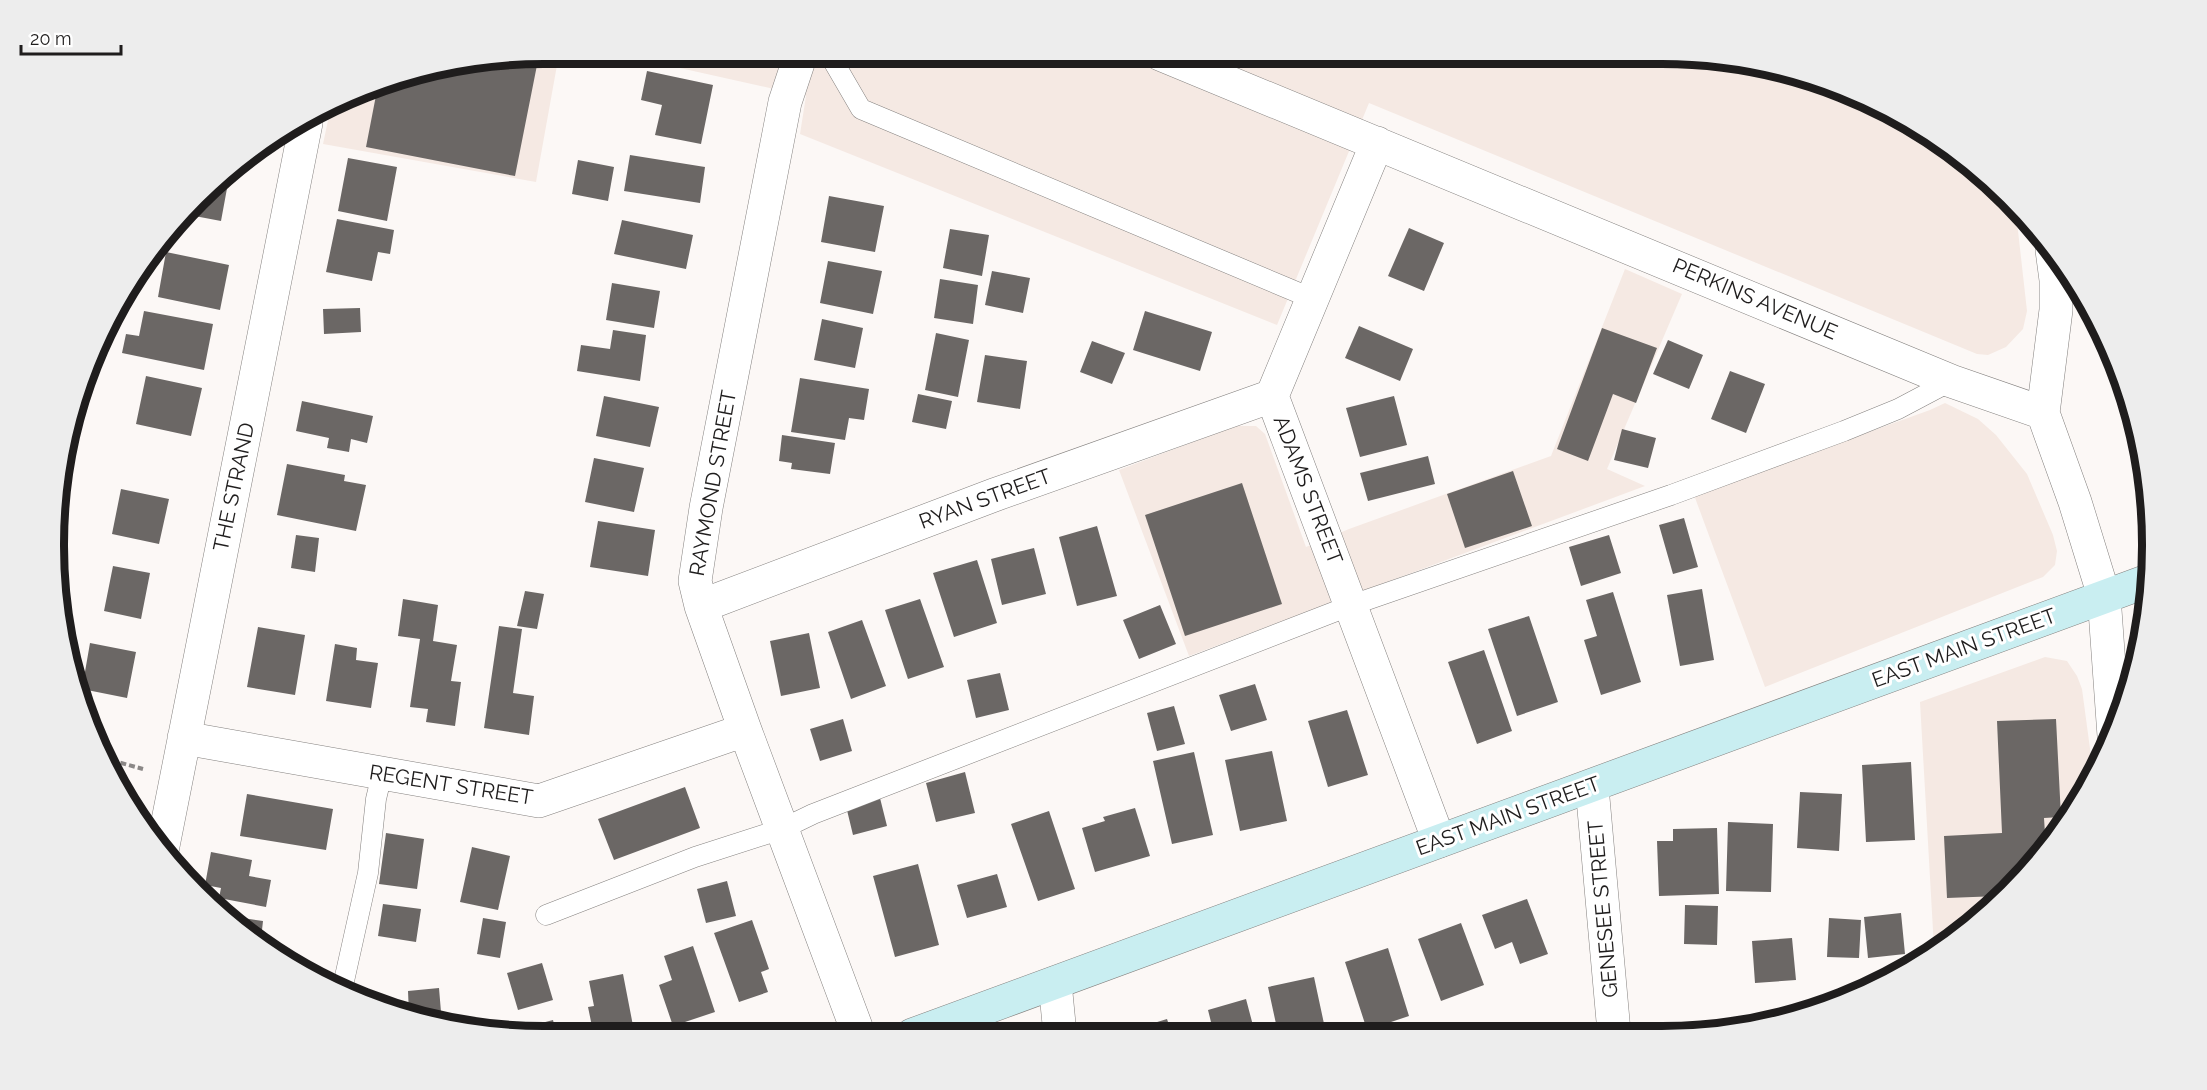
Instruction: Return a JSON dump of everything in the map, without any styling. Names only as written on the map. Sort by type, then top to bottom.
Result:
[{"type":"main road","name":"EAST MAIN STREET","points":[[937,1026],[1592,787],[2140,583]]},
{"type":"street","name":"RAYMOND STREET","points":[[798,64],[785,102],[706,508],[695,581],[701,606],[745,730],[856,1026]]},
{"type":"street","name":"PERKINS AVENUE","points":[[1184,64],[1951,381],[2043,413]]},
{"type":"street","name":"THE STRAND","points":[[164,838],[305,129]]},
{"type":"street","name":"ADAMS STREET","points":[[1377,143],[1272,396],[1439,841]]},
{"type":"street","points":[[2054,268],[2056,310],[2043,413],[2075,502],[2104,596],[2112,712]]},
{"type":"street","name":"RYAN STREET","points":[[701,606],[994,495],[1272,396]]},
{"type":"street","name":"REGENT STREET","points":[[184,738],[539,801],[745,730]]},
{"type":"street","name":"GENESEE STREET","points":[[1592,787],[1613,1026]]},
{"type":"street","points":[[1055,983],[1059,1026]]},
{"type":"lane","points":[[835,64],[861,109],[1311,298]]},
{"type":"lane","points":[[546,915],[695,857],[782,829],[813,814],[1352,605],[1671,495],[1845,430],[1898,409],[1951,381]]},
{"type":"lane","points":[[344,981],[368,873],[376,799],[382,774]]},
{"type":"path","points":[[116,761],[176,778]]},
{"type":"shaded area","points":[[557,64],[536,182],[323,144],[329,116],[391,90],[451,74],[482,69]]},
{"type":"shaded area","points":[[662,64],[1662,64],[1756,74],[1816,90],[1875,114],[1929,145],[1979,184],[2017,221],[2027,311],[2023,329],[2006,347],[1988,355],[1977,354],[1369,103],[1277,325],[800,134],[806,96]]},
{"type":"shaded area","points":[[1625,269],[1682,294],[1607,469],[1645,486],[1189,656],[1119,470],[1235,426],[1256,426],[1265,434],[1306,547],[1349,529],[1551,456]]},
{"type":"shaded area","points":[[1945,403],[1978,419],[1996,435],[2027,474],[2053,535],[2057,551],[2055,565],[2043,577],[1765,687],[1694,495]]},
{"type":"shaded area","points":[[2045,657],[2067,661],[2082,689],[2092,761],[2062,812],[2023,862],[1979,906],[1934,942],[1920,702]]},
{"type":"building","points":[[537,65],[515,176],[366,147],[376,96],[451,74]]},
{"type":"building","points":[[647,71],[713,85],[701,144],[655,135],[662,105],[641,100]]},
{"type":"building","points":[[630,155],[705,167],[700,203],[624,191]]},
{"type":"building","points":[[348,158],[397,167],[387,221],[338,211]]},
{"type":"building","points":[[578,160],[614,167],[608,201],[572,194]]},
{"type":"building","points":[[228,184],[221,221],[195,216]]},
{"type":"building","points":[[829,196],[884,206],[875,252],[821,242]]},
{"type":"building","points":[[337,219],[394,230],[390,254],[378,252],[372,281],[326,272]]},
{"type":"building","points":[[622,220],[693,235],[686,269],[614,254]]},
{"type":"building","points":[[1409,228],[1444,243],[1424,291],[1388,276]]},
{"type":"building","points":[[950,229],[989,235],[982,276],[943,268]]},
{"type":"building","points":[[166,252],[229,265],[220,310],[158,297]]},
{"type":"building","points":[[828,261],[882,271],[873,314],[820,303]]},
{"type":"building","points":[[992,271],[1030,278],[1023,313],[985,305]]},
{"type":"building","points":[[940,279],[978,285],[973,324],[934,318]]},
{"type":"building","points":[[612,283],[660,291],[654,328],[606,320]]},
{"type":"building","points":[[360,308],[361,332],[324,334],[323,309]]},
{"type":"building","points":[[144,311],[213,324],[204,370],[122,353],[126,334],[139,336]]},
{"type":"building","points":[[1145,311],[1212,332],[1200,371],[1133,350]]},
{"type":"building","points":[[822,319],[863,328],[855,368],[814,360]]},
{"type":"building","points":[[1359,326],[1413,349],[1400,381],[1345,358]]},
{"type":"building","points":[[1602,328],[1657,348],[1636,403],[1613,394],[1588,461],[1557,449]]},
{"type":"building","points":[[613,330],[646,335],[640,381],[577,371],[581,345],[610,349]]},
{"type":"building","points":[[936,333],[969,340],[958,397],[925,390]]},
{"type":"building","points":[[1668,340],[1703,355],[1689,389],[1653,374]]},
{"type":"building","points":[[1092,341],[1125,353],[1112,384],[1080,372]]},
{"type":"building","points":[[985,355],[1027,361],[1020,409],[977,402]]},
{"type":"building","points":[[1730,371],[1765,384],[1746,433],[1711,419]]},
{"type":"building","points":[[146,376],[202,388],[191,436],[136,424]]},
{"type":"building","points":[[800,378],[869,389],[864,420],[849,418],[845,440],[791,432]]},
{"type":"building","points":[[918,394],[952,401],[946,429],[912,422]]},
{"type":"building","points":[[604,396],[659,407],[650,447],[596,436]]},
{"type":"building","points":[[1394,396],[1407,445],[1360,457],[1346,408]]},
{"type":"building","points":[[302,401],[373,416],[367,443],[351,439],[349,452],[327,448],[329,438],[296,431]]},
{"type":"building","points":[[1622,429],[1656,438],[1648,468],[1614,460]]},
{"type":"building","points":[[782,435],[835,443],[830,474],[791,469],[792,463],[779,461]]},
{"type":"building","points":[[1428,456],[1435,484],[1368,501],[1360,473]]},
{"type":"building","points":[[594,458],[644,468],[634,512],[585,502]]},
{"type":"building","points":[[287,464],[345,475],[344,481],[366,485],[356,531],[277,515]]},
{"type":"building","points":[[1513,471],[1532,526],[1465,548],[1447,494]]},
{"type":"building","points":[[1242,483],[1282,604],[1185,636],[1145,515]]},
{"type":"building","points":[[121,489],[169,499],[159,544],[112,534]]},
{"type":"building","points":[[1684,518],[1698,567],[1673,574],[1659,525]]},
{"type":"building","points":[[598,521],[655,530],[648,576],[590,567]]},
{"type":"building","points":[[1097,526],[1117,596],[1077,606],[1059,537]]},
{"type":"building","points":[[296,535],[319,538],[315,572],[291,568]]},
{"type":"building","points":[[1609,535],[1621,573],[1581,586],[1569,547]]},
{"type":"building","points":[[1034,548],[1046,594],[1002,605],[991,559]]},
{"type":"building","points":[[977,560],[997,623],[954,637],[933,573]]},
{"type":"building","points":[[113,566],[150,573],[141,619],[104,611]]},
{"type":"building","points":[[1702,589],[1714,660],[1680,666],[1667,595]]},
{"type":"building","points":[[525,591],[544,594],[537,629],[517,626]]},
{"type":"building","points":[[1613,592],[1641,682],[1601,695],[1584,640],[1597,636],[1586,600]]},
{"type":"building","points":[[403,599],[438,605],[433,641],[457,645],[451,681],[461,682],[455,726],[426,722],[428,709],[410,707],[420,639],[398,636]]},
{"type":"building","points":[[920,599],[944,667],[908,679],[885,610]]},
{"type":"building","points":[[1160,605],[1176,644],[1139,659],[1123,620]]},
{"type":"building","points":[[1529,616],[1558,702],[1517,716],[1488,629]]},
{"type":"building","points":[[862,620],[886,686],[851,699],[828,632]]},
{"type":"building","points":[[499,626],[522,629],[513,693],[534,696],[529,735],[484,728]]},
{"type":"building","points":[[258,627],[305,635],[295,695],[247,687]]},
{"type":"building","points":[[809,633],[820,688],[781,696],[770,641]]},
{"type":"building","points":[[90,643],[136,652],[127,698],[87,690],[84,678]]},
{"type":"building","points":[[335,644],[357,648],[356,660],[378,663],[371,708],[326,701]]},
{"type":"building","points":[[1484,650],[1512,731],[1477,744],[1448,662]]},
{"type":"building","points":[[1000,673],[1009,710],[976,718],[967,680]]},
{"type":"building","points":[[1255,684],[1267,720],[1231,731],[1219,695]]},
{"type":"building","points":[[1174,706],[1185,744],[1157,751],[1147,713]]},
{"type":"building","points":[[1347,710],[1368,775],[1328,787],[1308,721]]},
{"type":"building","points":[[843,719],[852,751],[820,761],[810,729]]},
{"type":"building","points":[[2056,719],[2061,814],[2058,817],[2044,818],[2045,835],[1990,896],[1947,898],[1944,836],[2002,833],[1997,721]]},
{"type":"building","points":[[1272,751],[1287,821],[1240,831],[1225,760]]},
{"type":"building","points":[[1194,752],[1213,835],[1172,844],[1153,761]]},
{"type":"building","points":[[1911,762],[1915,840],[1866,842],[1862,765]]},
{"type":"building","points":[[965,772],[975,813],[936,822],[926,783]]},
{"type":"building","points":[[685,787],[700,828],[614,860],[598,819]]},
{"type":"building","points":[[1800,792],[1842,794],[1839,851],[1797,848]]},
{"type":"building","points":[[247,794],[333,809],[326,850],[240,836]]},
{"type":"building","points":[[880,798],[887,826],[853,835],[846,806]]},
{"type":"building","points":[[1135,808],[1150,856],[1095,872],[1082,828],[1105,821],[1103,817]]},
{"type":"building","points":[[1049,811],[1075,889],[1038,901],[1011,824]]},
{"type":"building","points":[[1728,822],[1773,824],[1771,892],[1726,891]]},
{"type":"building","points":[[1717,828],[1719,894],[1659,896],[1657,841],[1673,841],[1673,829]]},
{"type":"building","points":[[386,833],[424,839],[417,889],[379,884]]},
{"type":"building","points":[[472,847],[510,856],[498,910],[460,902]]},
{"type":"building","points":[[211,852],[252,860],[249,876],[271,880],[266,907],[219,898],[221,888],[205,885]]},
{"type":"building","points":[[918,864],[939,945],[895,957],[873,876]]},
{"type":"building","points":[[997,874],[1007,907],[967,918],[957,885]]},
{"type":"building","points":[[727,881],[736,916],[706,923],[697,889]]},
{"type":"building","points":[[1527,899],[1548,954],[1520,964],[1512,942],[1495,949],[1482,915]]},
{"type":"building","points":[[383,904],[421,909],[416,942],[378,936]]},
{"type":"building","points":[[1685,905],[1718,906],[1717,945],[1684,944]]},
{"type":"building","points":[[1901,913],[1905,954],[1868,958],[1864,917]]},
{"type":"building","points":[[242,918],[263,921],[262,933]]},
{"type":"building","points":[[483,918],[506,922],[500,958],[477,954]]},
{"type":"building","points":[[1829,918],[1861,920],[1859,958],[1827,957]]},
{"type":"building","points":[[752,920],[769,969],[761,972],[768,992],[739,1002],[714,933]]},
{"type":"building","points":[[1461,923],[1484,985],[1441,1001],[1418,939]]},
{"type":"building","points":[[1792,938],[1796,980],[1755,983],[1752,941]]},
{"type":"building","points":[[693,946],[715,1012],[673,1026],[659,985],[672,980],[664,956]]},
{"type":"building","points":[[1388,948],[1409,1016],[1379,1026],[1366,1026],[1345,962]]},
{"type":"building","points":[[542,963],[553,1000],[518,1010],[507,973]]},
{"type":"building","points":[[623,974],[633,1026],[592,1026],[588,1007],[594,1006],[589,981]]},
{"type":"building","points":[[1314,977],[1324,1026],[1276,1026],[1268,987]]},
{"type":"building","points":[[439,988],[441,1014],[409,1005],[408,991]]},
{"type":"building","points":[[1246,999],[1253,1026],[1212,1026],[1208,1010]]},
{"type":"building","points":[[1167,1019],[1169,1026],[1144,1026]]},
{"type":"building","points":[[553,1020],[554,1026],[545,1026],[533,1025]]}]
